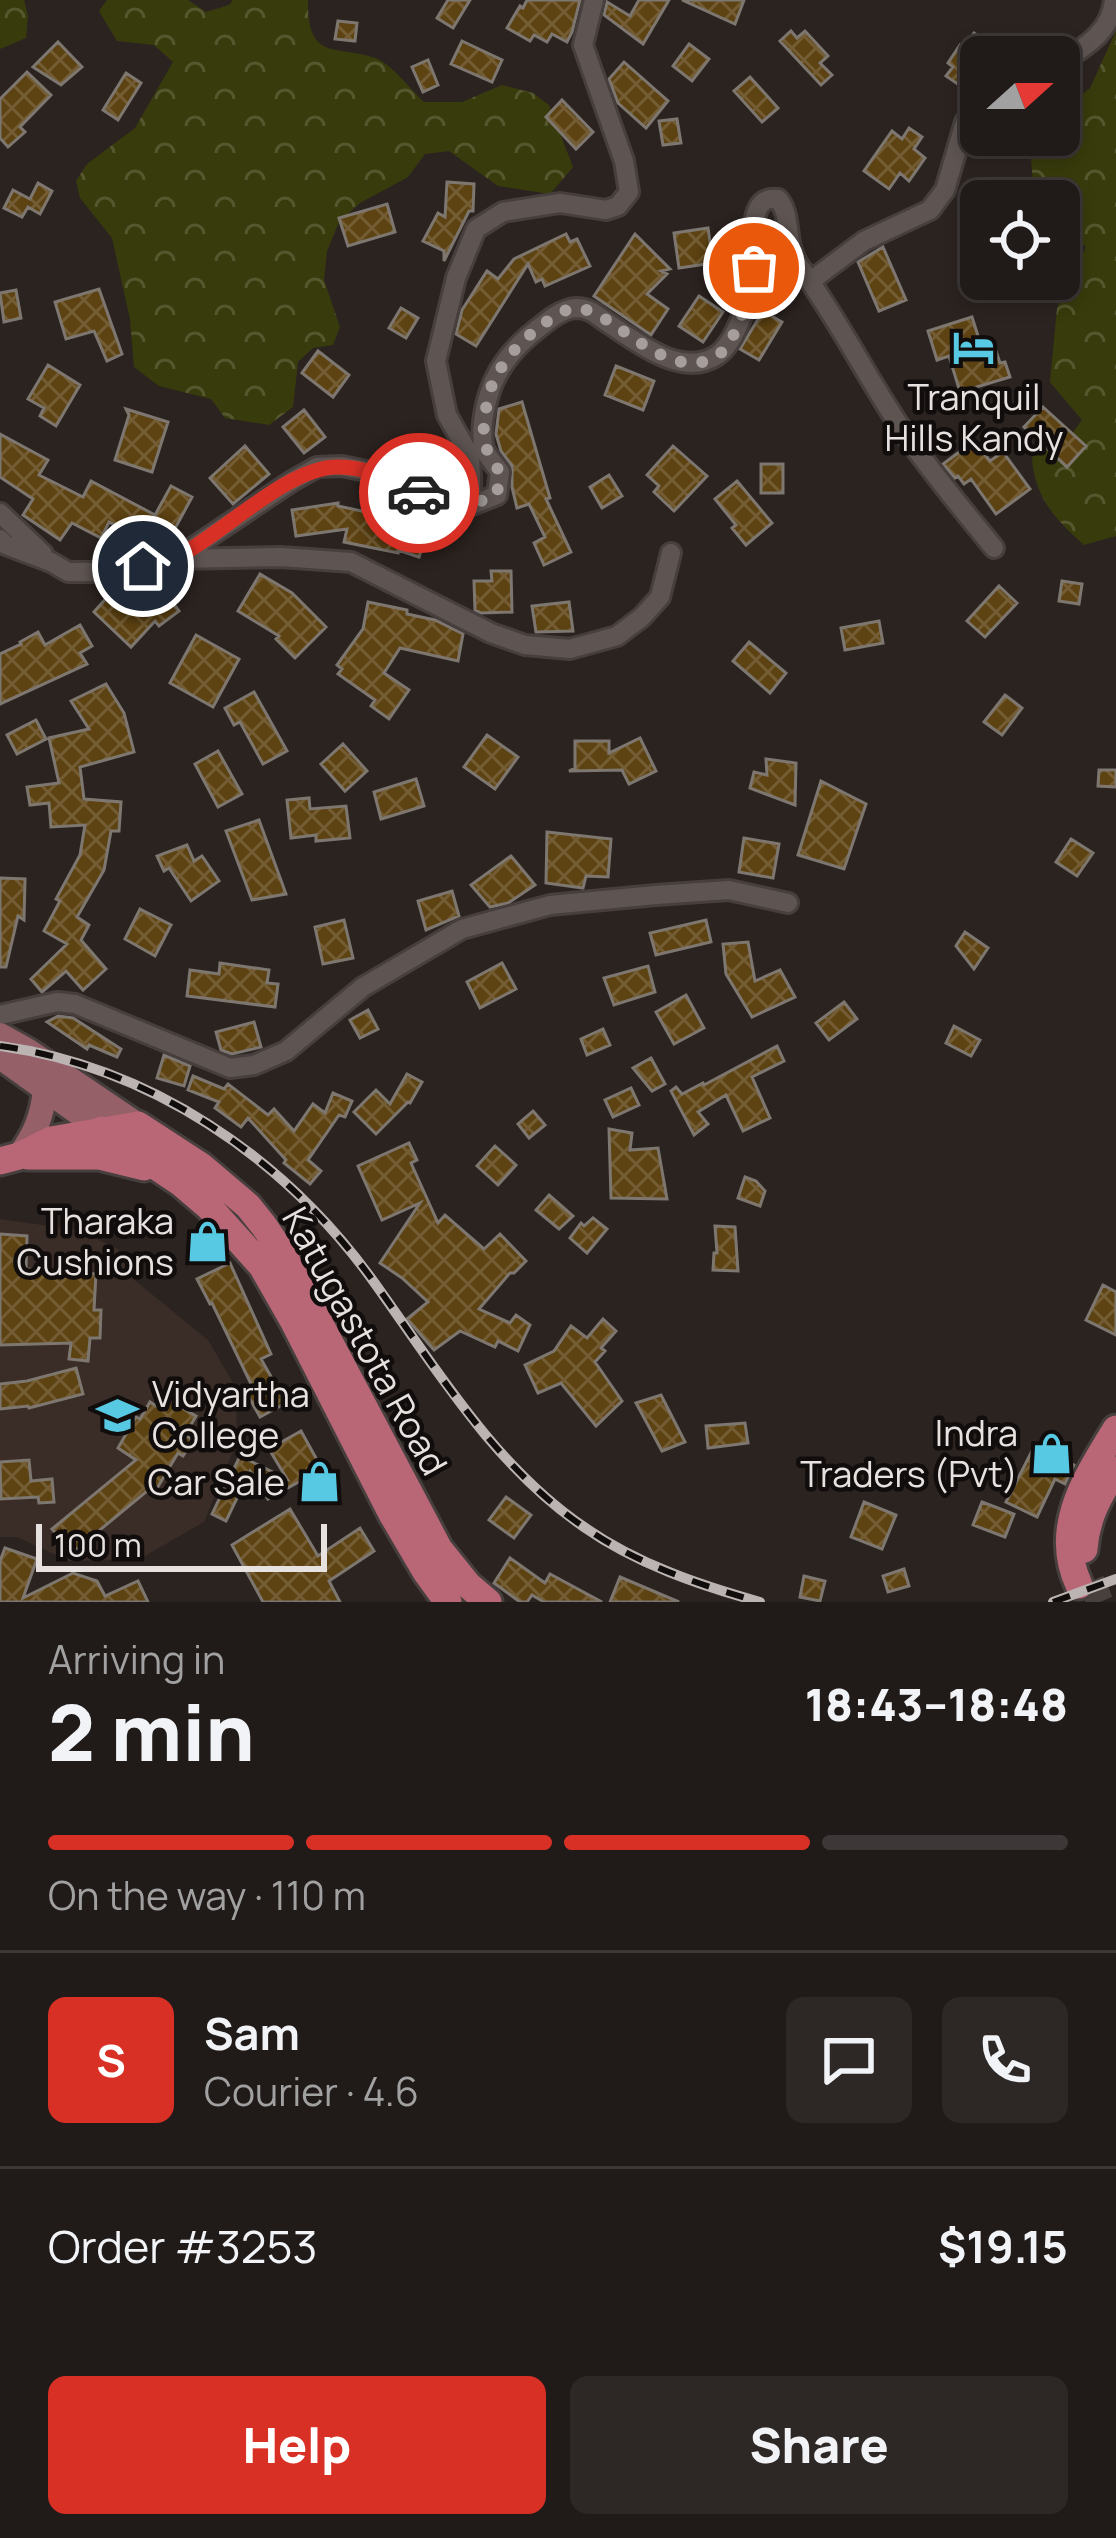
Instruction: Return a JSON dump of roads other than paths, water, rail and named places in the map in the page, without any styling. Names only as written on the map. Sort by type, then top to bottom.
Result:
[{"type":"highway","points":[[10,1158],[51,1140],[138,1125]]},
{"type":"highway","name":"Katugastota Road","points":[[138,1125],[201,1166],[264,1226],[439,1549],[467,1585],[488,1602]]},
{"type":"highway","points":[[102,1130],[166,1173]]},
{"type":"highway","name":"Katugastota Road","points":[[10,1158],[99,1156],[166,1173],[209,1207],[262,1266],[402,1531],[448,1602]]},
{"type":"highway","points":[[1116,1429],[1086,1479],[1072,1514],[1070,1553],[1085,1583],[1088,1524],[1116,1471]]},
{"type":"main road","points":[[0,1035],[138,1125]]},
{"type":"main road","points":[[0,1057],[102,1130]]},
{"type":"main road","points":[[10,1158],[37,1129],[45,1090]]},
{"type":"street","points":[[472,505],[470,456],[447,415],[436,361],[456,278],[476,229],[503,212],[560,203],[606,210],[618,206],[629,192],[624,161],[583,45],[594,0]]},
{"type":"street","points":[[1080,50],[1098,38],[1114,0]]},
{"type":"street","points":[[812,280],[865,241],[930,210],[945,190],[960,139]]},
{"type":"street","points":[[176,559],[317,467],[342,466],[385,475],[416,492],[472,505],[497,494],[500,472],[484,450],[484,424],[489,393],[512,350],[551,318],[572,308],[591,310],[672,361],[713,358],[725,348],[746,309],[754,268],[756,213],[760,203],[770,198],[784,205],[789,244],[798,264],[902,429],[994,548]]},
{"type":"street","points":[[0,513],[51,562]]},
{"type":"street","points":[[0,539],[68,572],[111,572],[176,559],[281,557],[351,562],[490,633],[526,645],[570,649],[617,636],[642,617],[660,597],[671,553]]},
{"type":"street","points":[[0,1015],[57,1002],[75,1004],[230,1068],[254,1065],[286,1051],[363,987],[462,929],[550,905],[656,895],[729,890],[788,903]]},
{"type":"tunnel","points":[[1091,1581],[1100,1602]]},
{"type":"railway","points":[[0,1046],[55,1057],[160,1096],[254,1157],[336,1234],[467,1412],[551,1502],[604,1540],[647,1563],[760,1602]]},
{"type":"railway","points":[[1053,1602],[1116,1579]]},
{"type":"place","name":"Tranquil Hills Kandy","points":[[974,347]]},
{"type":"place","name":"Tharaka Cushions","points":[[208,1242]]},
{"type":"place","name":"Vidyartha College","points":[[118,1415]]},
{"type":"place","name":"Indra Traders (Pvt)","points":[[1052,1454]]},
{"type":"place","name":"Car Sale","points":[[319,1482]]}]
